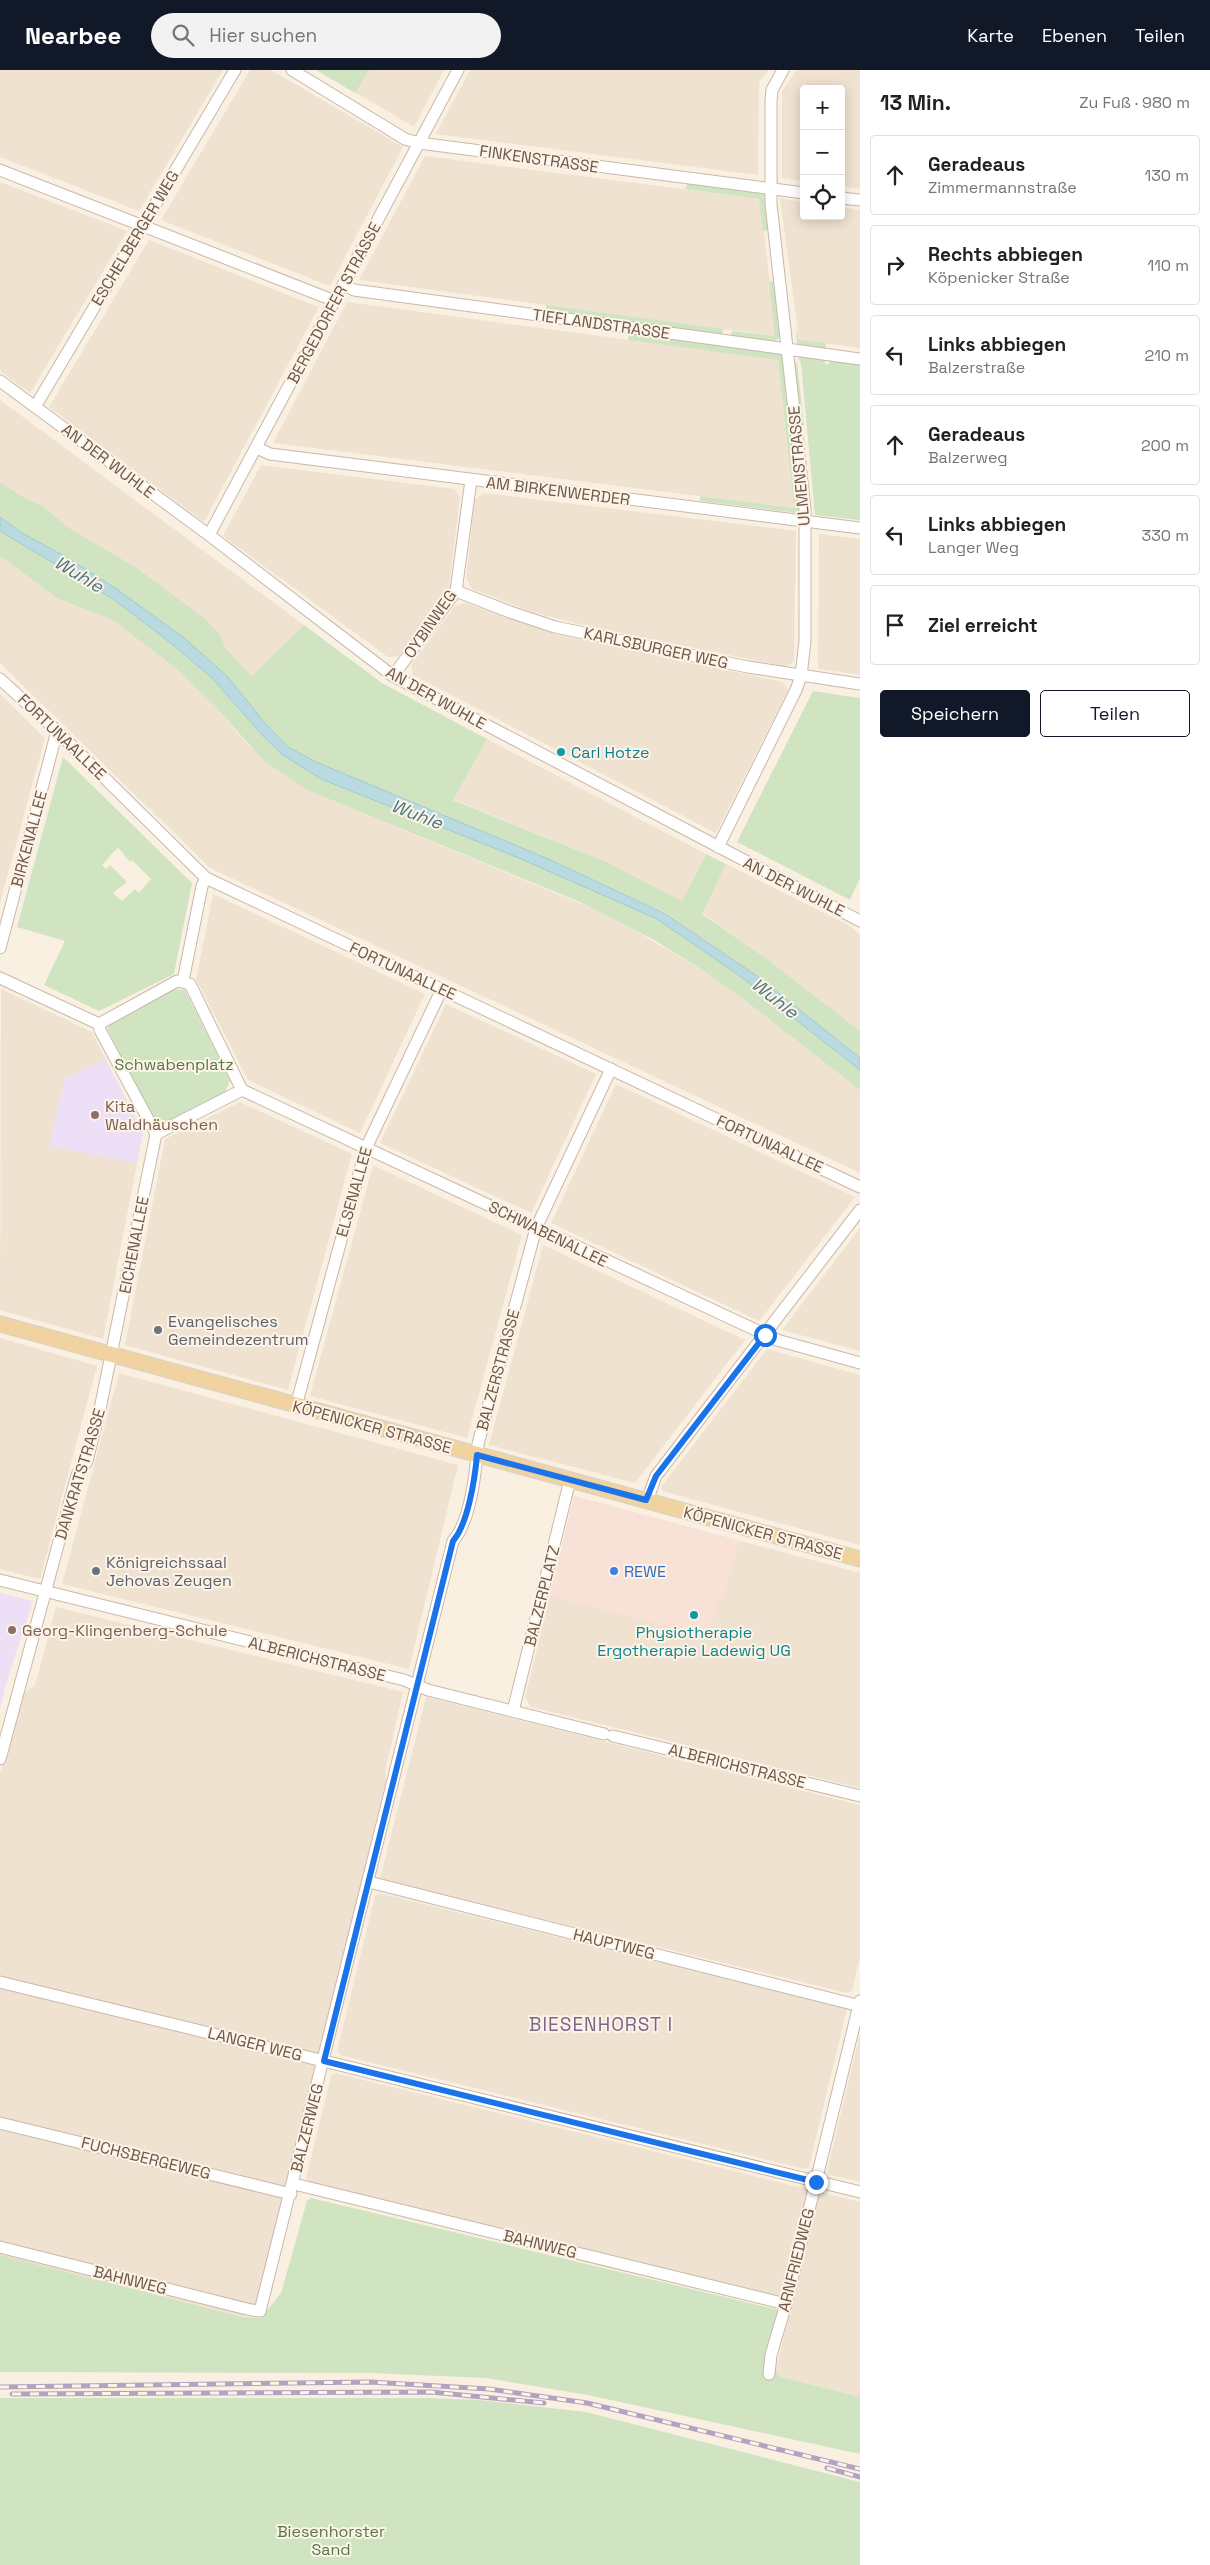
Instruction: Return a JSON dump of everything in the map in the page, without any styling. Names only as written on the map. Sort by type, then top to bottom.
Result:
[{"type":"main road","name":"KÖPENICKER STRASSE","points":[[0,1324],[860,1559]]},
{"type":"street","name":"ESCHELBERGER WEG","points":[[35,406],[235,70]]},
{"type":"street","name":"FINKENSTRASSE","points":[[292,70],[405,139],[419,143],[800,193]]},
{"type":"street","name":"BERGEDORFER STRASSE","points":[[209,535],[458,70]]},
{"type":"street","name":"ULMENSTRASSE","points":[[718,847],[796,690],[801,676],[805,642],[805,521],[770,189],[772,90],[783,70]]},
{"type":"street","points":[[0,170],[335,301]]},
{"type":"street","points":[[845,198],[860,200]]},
{"type":"street","name":"TIEFLANDSTRASSE","points":[[344,285],[354,290],[860,359]]},
{"type":"street","name":"AN DER WUHLE","points":[[0,381],[209,535],[392,676],[859,919]]},
{"type":"street","name":"AM BIRKENWERDER","points":[[257,448],[270,454],[860,528]]},
{"type":"street","name":"OYBINWEG","points":[[392,676],[456,591],[470,480]]},
{"type":"street","name":"KARLSBURGER WEG","points":[[456,591],[555,627],[801,676],[860,684]]},
{"type":"street","name":"FORTUNAALLEE","points":[[0,679],[57,731],[206,878],[860,1186]]},
{"type":"street","name":"BIRKENALLEE","points":[[0,948],[57,731]]},
{"type":"street","points":[[183,981],[202,886],[206,878]]},
{"type":"street","points":[[0,978],[99,1024]]},
{"type":"street","points":[[183,981],[190,984],[242,1090],[156,1134],[100,1030],[99,1024],[177,982],[183,981]]},
{"type":"street","name":"ELSENALLEE","points":[[296,1406],[366,1148],[442,989]]},
{"type":"street","name":"BALZERSTRASSE","points":[[396,1769],[453,1541],[460,1531],[467,1506],[481,1431],[536,1228],[611,1069]]},
{"type":"street","name":"SCHWABENALLEE","points":[[242,1090],[765,1335],[860,1363]]},
{"type":"street","name":"EICHENALLEE","points":[[112,1356],[156,1134]]},
{"type":"street","points":[[646,1500],[656,1476],[860,1210]]},
{"type":"street","name":"DANKRATSTRASSE","points":[[0,1759],[77,1476],[87,1461],[112,1356]]},
{"type":"street","name":"BALZERPLATZ","points":[[514,1711],[570,1480]]},
{"type":"street","name":"ALBERICHSTRASSE","points":[[0,1580],[609,1735],[860,1796]]},
{"type":"street","name":"BALZERWEG","points":[[260,2310],[292,2189],[396,1769]]},
{"type":"street","name":"HAUPTWEG","points":[[369,1882],[860,2004]]},
{"type":"street","name":"LANGER WEG","points":[[0,1982],[860,2192]]},
{"type":"street","name":"ARNFRIEDWEG","points":[[769,2374],[771,2355],[786,2304],[860,2004]]},
{"type":"street","name":"FUCHSBERGEWEG","points":[[0,2123],[292,2189]]},
{"type":"street","name":"BAHNWEG","points":[[292,2189],[786,2304]]},
{"type":"street","name":"BAHNWEG","points":[[0,2247],[252,2310],[260,2310]]},
{"type":"shaded area","points":[[0,70],[223,70],[139,211],[0,157]]},
{"type":"shaded area","points":[[250,70],[271,70],[403,147],[330,286],[161,220]]},
{"type":"shaded area","points":[[317,70],[444,70],[414,127]]},
{"type":"shaded area","points":[[470,70],[768,70],[759,82],[758,175],[436,134]]},
{"type":"shaded area","points":[[797,70],[860,70],[860,189],[845,187],[845,85],[800,85],[800,180],[782,178],[782,91]]},
{"type":"shaded area","points":[[425,156],[760,199],[776,336],[359,280]]},
{"type":"shaded area","points":[[0,182],[127,231],[30,393],[0,371]]},
{"type":"shaded area","points":[[780,198],[800,201],[800,220],[845,220],[845,208],[860,210],[860,348],[799,340]]},
{"type":"shaded area","points":[[149,240],[319,307],[204,522],[49,407]]},
{"type":"shaded area","points":[[347,302],[778,360],[794,508],[273,443]]},
{"type":"shaded area","points":[[0,400],[304,625],[253,676],[224,646],[222,637],[206,619],[134,566],[69,528],[43,506],[23,497],[0,482]]},
{"type":"shaded area","points":[[261,465],[454,489],[460,497],[449,588],[399,656],[388,657],[223,536]]},
{"type":"shaded area","points":[[484,493],[796,531],[794,661],[787,667],[592,627],[535,613],[472,589],[466,578],[475,499]]},
{"type":"shaded area","points":[[819,534],[860,539],[860,675],[818,669]]},
{"type":"shaded area","points":[[0,556],[58,599],[111,619],[173,666],[214,705],[249,746],[307,790],[608,915],[701,969],[747,1002],[860,1090],[860,1173],[210,868],[0,663]]},
{"type":"shaded area","points":[[466,603],[555,634],[783,682],[788,690],[716,833],[413,675],[411,665],[455,606]]},
{"type":"shaded area","points":[[0,694],[45,738],[0,903]]},
{"type":"shaded area","points":[[487,739],[706,854],[682,901],[607,862],[453,799]]},
{"type":"shaded area","points":[[726,864],[850,926],[860,935],[860,1031],[766,958],[702,913]]},
{"type":"shaded area","points":[[213,894],[425,994],[360,1133],[248,1080],[196,979]]},
{"type":"shaded area","points":[[1,989],[92,1032],[143,1133],[103,1339],[0,1310]]},
{"type":"shaded area","points":[[446,1004],[596,1074],[531,1213],[380,1143]]},
{"type":"shaded area","name":"Kita Waldhäuschen","points":[[105,1059],[143,1134],[137,1163],[49,1146],[64,1079]]},
{"type":"shaded area","points":[[616,1084],[855,1197],[759,1321],[551,1223]]},
{"type":"shaded area","points":[[240,1102],[352,1154],[288,1390],[125,1345],[165,1139]]},
{"type":"shaded area","points":[[373,1165],[522,1235],[467,1438],[310,1396]]},
{"type":"shaded area","points":[[860,1228],[860,1351],[782,1330]]},
{"type":"shaded area","points":[[543,1245],[745,1340],[635,1483],[489,1445]]},
{"type":"shaded area","points":[[0,1338],[97,1366],[40,1579],[0,1569]]},
{"type":"shaded area","points":[[767,1349],[860,1375],[860,1545],[662,1491],[661,1487]]},
{"type":"shaded area","points":[[119,1373],[458,1465],[409,1669],[62,1584]]},
{"type":"shaded area","points":[[574,1496],[860,1573],[860,1788],[531,1707],[525,1698]]},
{"type":"shaded area","points":[[574,1496],[739,1541],[723,1600],[719,1599],[709,1637],[550,1596]]},
{"type":"shaded area","name":"Georg-Klingenberg-Schule","points":[[0,1593],[33,1601],[4,1690],[0,1709]]},
{"type":"shaded area","points":[[56,1607],[403,1692],[385,1772],[386,1781],[258,2304],[243,2317],[0,2255],[0,1773],[23,1694],[35,1685]]},
{"type":"shaded area","points":[[426,1697],[860,1805],[860,1956],[852,1991],[847,1993],[380,1879]]},
{"type":"shaded area","points":[[379,1893],[847,2008],[809,2167],[805,2169],[340,2055],[337,2051],[375,1896]]},
{"type":"shaded area","points":[[860,2034],[860,2182],[830,2175],[827,2171]]},
{"type":"shaded area","points":[[335,2073],[860,2202],[860,2397],[781,2377],[776,2369],[792,2302],[311,2183],[306,2178],[331,2076]]},
{"type":"green space","points":[[316,70],[369,70],[355,93]]},
{"type":"green space","points":[[688,183],[764,194],[769,230],[763,231],[759,199],[685,189]]},
{"type":"green space","points":[[769,281],[775,282],[782,335],[772,342],[751,341],[731,337],[732,331],[775,336]]},
{"type":"green space","points":[[546,305],[724,329],[721,335],[546,311]]},
{"type":"green space","points":[[796,329],[799,340],[826,343],[826,350],[797,345]]},
{"type":"green space","points":[[629,333],[781,354],[784,359],[801,508],[797,513],[700,501],[700,496],[794,508],[778,360],[628,340]]},
{"type":"green space","points":[[798,358],[825,359],[825,364],[829,364],[830,360],[860,364],[860,520],[815,515],[801,363]]},
{"type":"green space","points":[[797,362],[804,426],[802,426],[794,366]]},
{"type":"green space","points":[[0,482],[23,497],[43,506],[69,528],[134,566],[206,619],[222,637],[224,646],[252,676],[304,625],[382,683],[487,739],[453,800],[607,862],[682,901],[706,854],[726,864],[702,914],[766,958],[860,1031],[860,1058],[757,976],[664,912],[546,858],[316,762],[288,747],[184,638],[118,590],[66,557],[22,533],[0,517]]},
{"type":"green space","points":[[0,531],[113,599],[172,644],[213,679],[263,736],[283,755],[321,779],[519,858],[657,919],[740,976],[860,1070],[860,1090],[747,1002],[701,969],[654,940],[580,902],[307,790],[263,760],[214,705],[173,666],[111,619],[58,599],[0,556]]},
{"type":"green space","points":[[813,691],[860,698],[860,878],[850,900],[737,842]]},
{"type":"green space","points":[[63,757],[192,883],[174,974],[99,1011],[44,985],[65,941],[17,927]],"holes":[[[118,847],[130,862],[132,860],[151,879],[139,893],[135,889],[122,901],[113,893],[127,882],[110,865],[106,869],[102,865]]]},
{"type":"green space","name":"Schwabenplatz","points":[[174,989],[185,990],[230,1080],[225,1092],[162,1124],[152,1119],[108,1030],[109,1022]]},
{"type":"green space","points":[[311,2198],[779,2310],[776,2370],[781,2377],[860,2397],[860,2454],[588,2395],[486,2378],[372,2373],[0,2372],[0,2255],[243,2317],[261,2318],[281,2293],[307,2201]]},
{"type":"green space","name":"Biesenhorster Sand","points":[[0,2398],[430,2398],[480,2400],[586,2412],[860,2482],[860,2565],[0,2565]]},
{"type":"water","name":"Wuhle","points":[[0,517],[22,533],[66,557],[118,590],[184,638],[227,676],[264,722],[288,747],[316,762],[546,858],[664,913],[757,976],[860,1058],[860,1070],[740,976],[657,919],[519,858],[321,779],[283,755],[263,736],[213,679],[172,644],[113,599],[0,531]]},
{"type":"railway","points":[[0,2387],[370,2382],[489,2389],[587,2403],[860,2469]]},
{"type":"railway","points":[[12,2394],[431,2392],[544,2403]]},
{"type":"railway","points":[[827,2468],[860,2477]]},
{"type":"place","name":"Carl Hotze","points":[[561,752]]},
{"type":"place","name":"Kita Waldhäuschen","points":[[95,1115]]},
{"type":"place","name":"Evangelisches Gemeindezentrum","points":[[158,1330]]},
{"type":"place","name":"Königreichssaal Jehovas Zeugen","points":[[96,1571]]},
{"type":"place","name":"REWE","points":[[614,1571]]},
{"type":"place","name":"Physiotherapie Ergotherapie Ladewig UG","points":[[694,1615]]},
{"type":"place","name":"Georg-Klingenberg-Schule","points":[[12,1630]]},
{"type":"district","name":"BIESENHORST I","points":[[601,2024]]},
{"type":"route","points":[[765,1335],[656,1476],[646,1500],[477,1455],[476,1468],[467,1506],[460,1531],[453,1541],[414,1693],[324,2061],[816,2182]]}]
